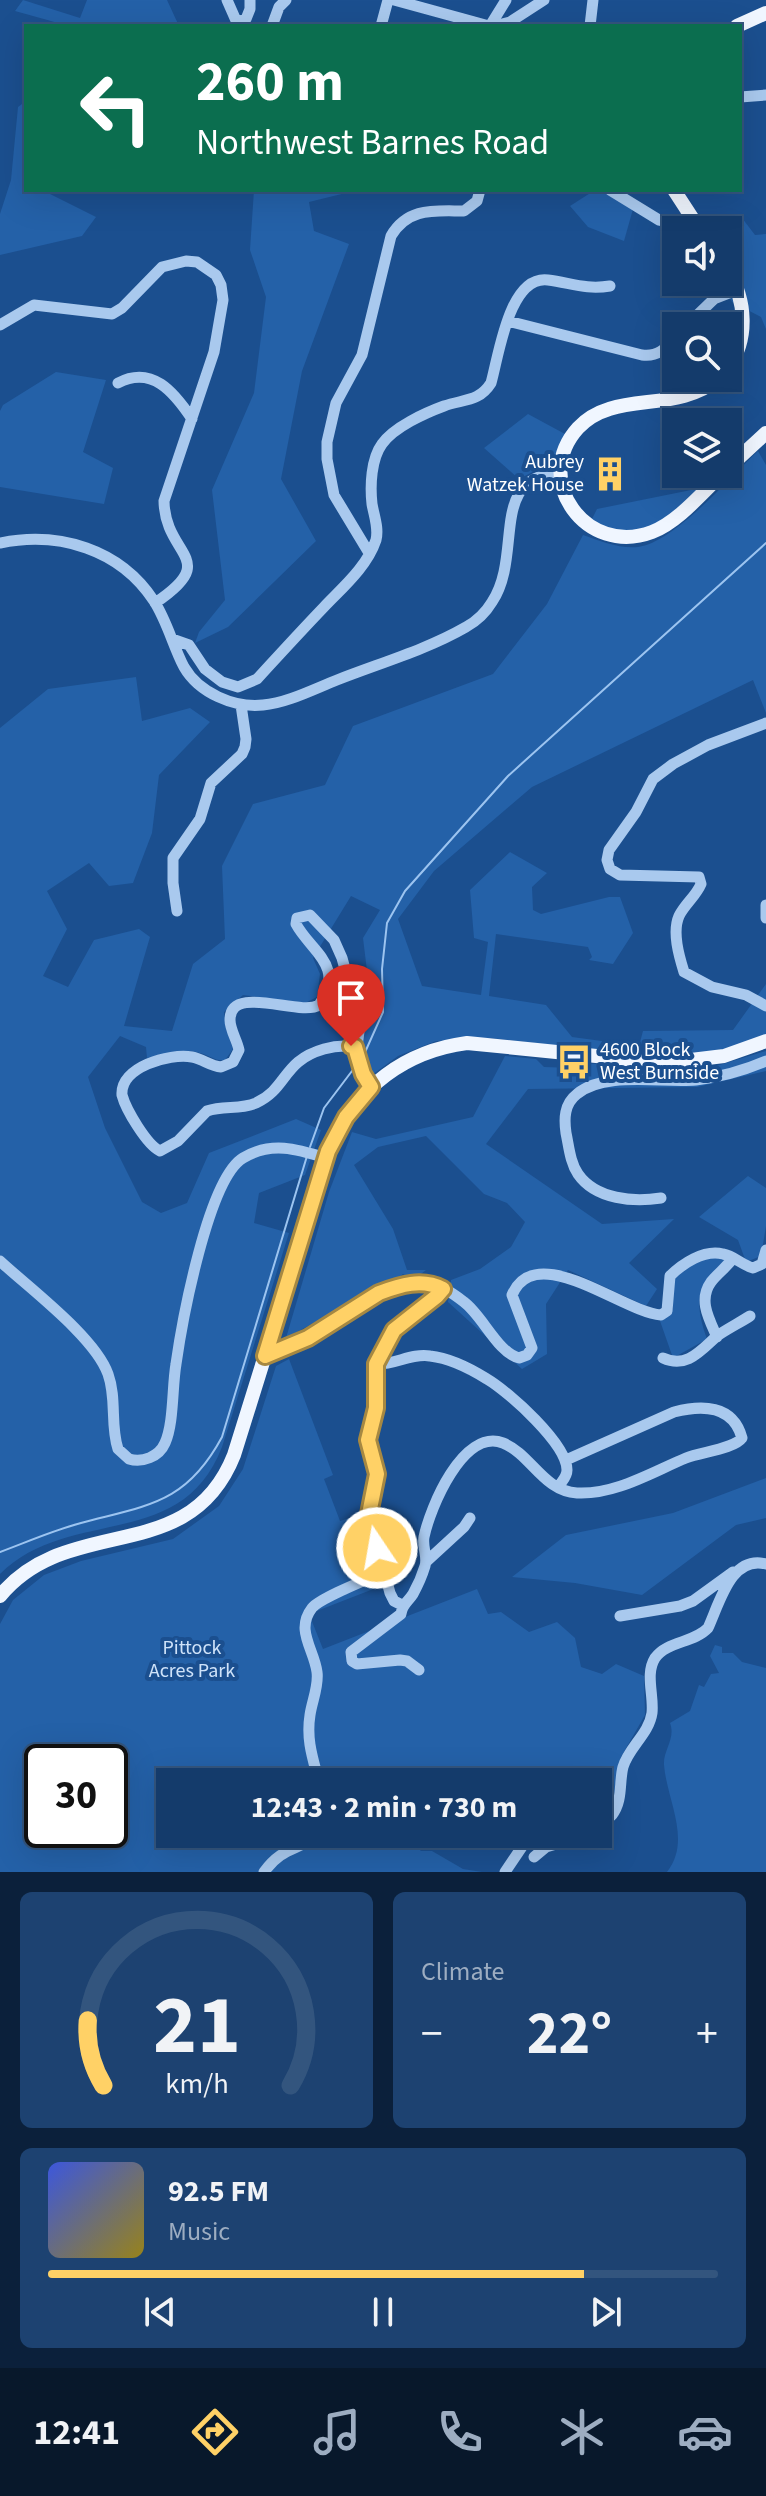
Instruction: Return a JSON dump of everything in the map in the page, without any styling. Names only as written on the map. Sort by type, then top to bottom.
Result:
[{"type":"main road","points":[[741,24],[766,13]]},
{"type":"main road","points":[[675,192],[690,216]]},
{"type":"main road","points":[[698,392],[679,399],[620,406],[597,414],[573,435],[563,457],[561,473],[565,496],[579,517],[594,529],[622,537],[652,532],[668,524],[707,488]]},
{"type":"main road","points":[[742,455],[766,433]]},
{"type":"main road","points":[[0,1596],[16,1579],[44,1560],[67,1550],[160,1529],[179,1521],[210,1497],[230,1466],[326,1158],[346,1117],[371,1087],[393,1069],[435,1050],[467,1043],[666,1063],[724,1056],[766,1041]]},
{"type":"street","points":[[227,0],[238,24],[246,19],[250,0]]},
{"type":"street","points":[[273,24],[279,7],[286,0]]},
{"type":"street","points":[[382,24],[388,0]]},
{"type":"street","points":[[394,0],[484,24]]},
{"type":"street","points":[[492,24],[506,0]]},
{"type":"street","points":[[500,24],[510,22],[544,0]]},
{"type":"street","points":[[590,24],[593,0]]},
{"type":"street","points":[[742,97],[766,95]]},
{"type":"street","points":[[369,553],[334,495],[329,476],[327,442],[336,403],[362,355],[391,236],[396,227],[410,215],[423,211],[464,211],[477,201],[479,192]]},
{"type":"street","points":[[613,192],[662,221]]},
{"type":"street","points":[[0,325],[34,305],[112,314],[122,308],[162,267],[186,261],[197,262],[216,275],[223,300],[214,352],[164,501],[168,527],[186,556],[187,574],[178,588],[155,603]]},
{"type":"street","points":[[172,639],[189,645],[205,669],[222,682],[245,686],[257,679],[357,571],[369,553],[377,534],[372,483],[375,461],[382,445],[397,431],[442,407],[478,398],[485,393],[491,383],[517,297],[528,283],[546,279],[592,289],[610,286]]},
{"type":"street","points":[[701,312],[722,296]]},
{"type":"street","points":[[508,321],[642,355],[654,356],[662,351]]},
{"type":"street","points":[[118,383],[138,376],[154,378],[179,399],[192,419]]},
{"type":"street","points":[[0,543],[46,538],[84,546],[103,555],[128,572],[155,603],[186,670],[197,682],[219,697],[241,705],[264,705],[282,701],[435,642],[473,623],[492,602],[503,580],[513,505],[519,491],[525,483],[537,477],[561,473]]},
{"type":"street","points":[[177,911],[173,858],[200,819],[211,783],[242,754],[245,730],[241,705]]},
{"type":"street","points":[[766,723],[708,745],[653,779],[636,812],[609,850],[607,860],[610,869],[620,875],[699,877],[701,884],[697,894],[679,917],[678,955],[684,972],[712,987],[746,995],[766,1006]]},
{"type":"street","points":[[766,905],[766,918]]},
{"type":"street","points":[[355,1047],[341,1045],[303,1056],[270,1094],[246,1106],[207,1111],[178,1141],[160,1151],[153,1148],[122,1095],[121,1089],[129,1076],[163,1059],[188,1056],[221,1067],[233,1062],[239,1050],[230,1019],[231,1012],[244,1002],[307,1009],[319,1005],[326,990],[328,974],[322,955],[296,924],[297,918],[303,915],[310,915],[338,947],[359,1018],[355,1047],[363,1074],[371,1087]]},
{"type":"street","points":[[661,1198],[640,1201],[615,1197],[584,1181],[572,1163],[565,1126],[565,1116],[572,1098],[586,1087],[605,1082],[715,1077],[766,1061]]},
{"type":"street","points":[[0,1261],[54,1308],[102,1361],[112,1390],[118,1449],[129,1459],[145,1460],[161,1449],[168,1436],[187,1298],[224,1179],[240,1159],[262,1150],[289,1147],[326,1158]]},
{"type":"street","points":[[265,1356],[308,1338],[379,1293],[426,1283],[466,1303],[508,1353],[519,1358],[527,1355],[532,1348],[512,1295],[525,1277],[540,1273],[556,1275],[582,1283],[640,1312],[661,1315],[667,1311],[670,1276],[678,1268],[700,1256],[715,1253],[726,1254],[748,1267],[758,1267],[766,1250]]},
{"type":"street","points":[[717,1337],[706,1312],[705,1299],[711,1283],[733,1258]]},
{"type":"street","points":[[402,1605],[394,1601],[369,1514],[377,1474],[368,1440],[376,1408],[376,1364],[394,1330],[443,1289]]},
{"type":"street","points":[[663,1358],[669,1361],[686,1360],[698,1355],[717,1337],[750,1316]]},
{"type":"street","points":[[376,1364],[388,1365],[417,1356],[430,1356],[457,1364],[489,1380],[530,1414],[566,1460],[566,1476],[559,1486]]},
{"type":"street","points":[[427,1561],[423,1541],[439,1492],[456,1466],[481,1444],[494,1441],[510,1447],[540,1476],[573,1493],[581,1493],[626,1484],[696,1454],[734,1445],[742,1438],[736,1424],[725,1413],[715,1408],[691,1408],[663,1416],[566,1460]]},
{"type":"street","points":[[419,1670],[407,1661],[363,1664],[352,1661],[350,1657],[358,1646],[401,1614],[402,1605],[412,1595],[427,1561],[456,1536],[470,1518]]},
{"type":"street","points":[[620,1616],[680,1606],[693,1601],[751,1562],[766,1564]]},
{"type":"street","points":[[612,1816],[624,1764],[649,1726],[651,1670],[656,1657],[663,1650],[702,1634],[708,1628],[736,1570]]},
{"type":"street","points":[[315,1768],[308,1734],[317,1671],[304,1634],[306,1618],[318,1601],[384,1572]]},
{"type":"street","points":[[612,1805],[617,1804]]},
{"type":"street","points":[[264,1872],[282,1853],[293,1848]]},
{"type":"street","points":[[505,1872],[521,1848]]},
{"type":"street","points":[[534,1857],[545,1848]]},
{"type":"green space","points":[[23,0],[80,18],[87,0],[167,0],[178,24],[62,24],[15,11]]},
{"type":"green space","points":[[24,102],[24,192],[46,192],[96,217],[82,236],[0,255],[0,214],[11,180],[18,107]]},
{"type":"green space","points":[[254,192],[350,192],[309,202],[314,231],[349,244],[302,371],[281,479],[316,541],[228,627],[195,643],[199,632],[225,600],[212,490],[254,393],[266,297],[250,250]]},
{"type":"green space","points":[[592,192],[605,192],[633,209],[624,241],[588,227],[570,206]]},
{"type":"green space","points":[[742,218],[755,235],[766,234],[766,329],[761,317],[732,302],[729,296],[742,296]]},
{"type":"green space","points":[[56,372],[106,380],[83,452],[113,468],[104,504],[0,487],[0,411],[3,405]]},
{"type":"green space","points":[[528,414],[565,434],[552,462],[519,479],[484,448]]},
{"type":"green space","points":[[758,451],[766,465],[766,713],[753,680],[532,787],[434,871],[398,919],[422,986],[481,995],[488,942],[474,938],[470,890],[510,852],[547,873],[532,887],[533,910],[541,914],[620,897],[633,933],[613,964],[589,960],[592,957],[588,947],[496,934],[489,996],[546,1005],[572,1037],[639,1046],[643,1031],[733,1030],[766,984],[766,1037],[712,1053],[639,1055],[490,1038],[436,1041],[398,1056],[372,1075],[363,1052],[349,1053],[336,989],[368,979],[363,938],[380,910],[351,896],[313,958],[320,974],[317,997],[305,1003],[243,995],[224,1012],[233,1049],[225,1060],[187,1051],[147,1058],[146,1047],[120,1036],[88,1077],[105,1128],[142,1202],[161,1213],[187,1203],[209,1153],[296,1119],[321,1130],[305,1175],[259,1193],[254,1223],[289,1233],[222,1447],[204,1480],[180,1502],[152,1516],[58,1540],[28,1553],[0,1574],[0,728],[48,689],[136,677],[142,721],[190,708],[210,722],[159,775],[152,833],[133,883],[109,886],[89,863],[47,891],[67,929],[43,976],[68,987],[94,940],[139,929],[150,937],[124,1026],[172,1031],[193,964],[225,939],[222,866],[253,804],[325,785],[353,726],[493,674],[547,604],[583,535],[624,547],[653,543],[685,521],[720,488],[742,488],[742,467]]},
{"type":"green space","points":[[701,488],[663,520],[639,530],[609,529],[590,523],[597,509]]},
{"type":"green space","points":[[766,1051],[766,1071],[697,1087],[528,1089],[486,1144],[602,1224],[674,1219],[629,1263],[657,1289],[646,1306],[568,1270],[546,1304],[547,1354],[522,1369],[448,1302],[451,1280],[480,1269],[511,1247],[525,1222],[507,1203],[484,1194],[426,1136],[378,1147],[354,1165],[393,1229],[407,1270],[426,1270],[413,1280],[403,1274],[387,1287],[377,1288],[286,1338],[329,1192],[352,1132],[376,1139],[473,1117],[505,1056],[536,1059],[544,1067],[572,1068],[583,1063],[681,1070],[716,1066]]},
{"type":"green space","points":[[748,1176],[766,1188],[766,1226],[761,1256],[746,1262],[738,1240],[699,1217]]},
{"type":"green space","points":[[710,1257],[729,1257],[711,1276],[701,1293],[700,1312],[707,1339],[673,1358],[659,1318],[673,1309],[672,1284],[678,1271]]},
{"type":"green space","name":"Pittock Acres Park","points":[[289,1359],[333,1475],[324,1479],[340,1521],[356,1516],[376,1588],[309,1614],[323,1649],[477,1589],[488,1614],[501,1612],[529,1632],[557,1622],[575,1638],[581,1667],[602,1674],[616,1664],[644,1676],[645,1715],[621,1757],[613,1798],[612,1768],[156,1768],[156,1848],[418,1848],[432,1851],[463,1869],[482,1872],[0,1872],[0,1624],[13,1600],[44,1575],[81,1561],[173,1539],[219,1506],[243,1469],[276,1366]]},
{"type":"green space","points":[[766,1478],[766,1518],[736,1525],[642,1595],[575,1583],[512,1577],[566,1535],[673,1513]]},
{"type":"green space","points":[[715,1645],[722,1647],[722,1653],[733,1653],[742,1662],[766,1668],[766,1872],[667,1872],[678,1847],[676,1820],[664,1765],[671,1734],[670,1723],[690,1711],[699,1685],[704,1687],[711,1674],[719,1673],[710,1656]]},
{"type":"waterway","points":[[362,1059],[383,1012],[382,969],[387,923],[405,891],[508,776],[766,543]]},
{"type":"waterway","points":[[310,1147],[324,1108],[355,1067]]},
{"type":"waterway","points":[[0,1552],[61,1529],[146,1506],[179,1489],[208,1459],[222,1437],[307,1156]]},
{"type":"place","name":"Aubrey Watzek House","points":[[610,474]]},
{"type":"place","name":"4600 Block West Burnside","points":[[574,1062]]},
{"type":"route","points":[[351,1046],[355,1047],[363,1074],[371,1087],[346,1117],[328,1151],[265,1356],[308,1338],[392,1288],[426,1283],[443,1289],[394,1330],[376,1364],[376,1408],[368,1430],[368,1440],[377,1474],[369,1514],[377,1548]]}]
